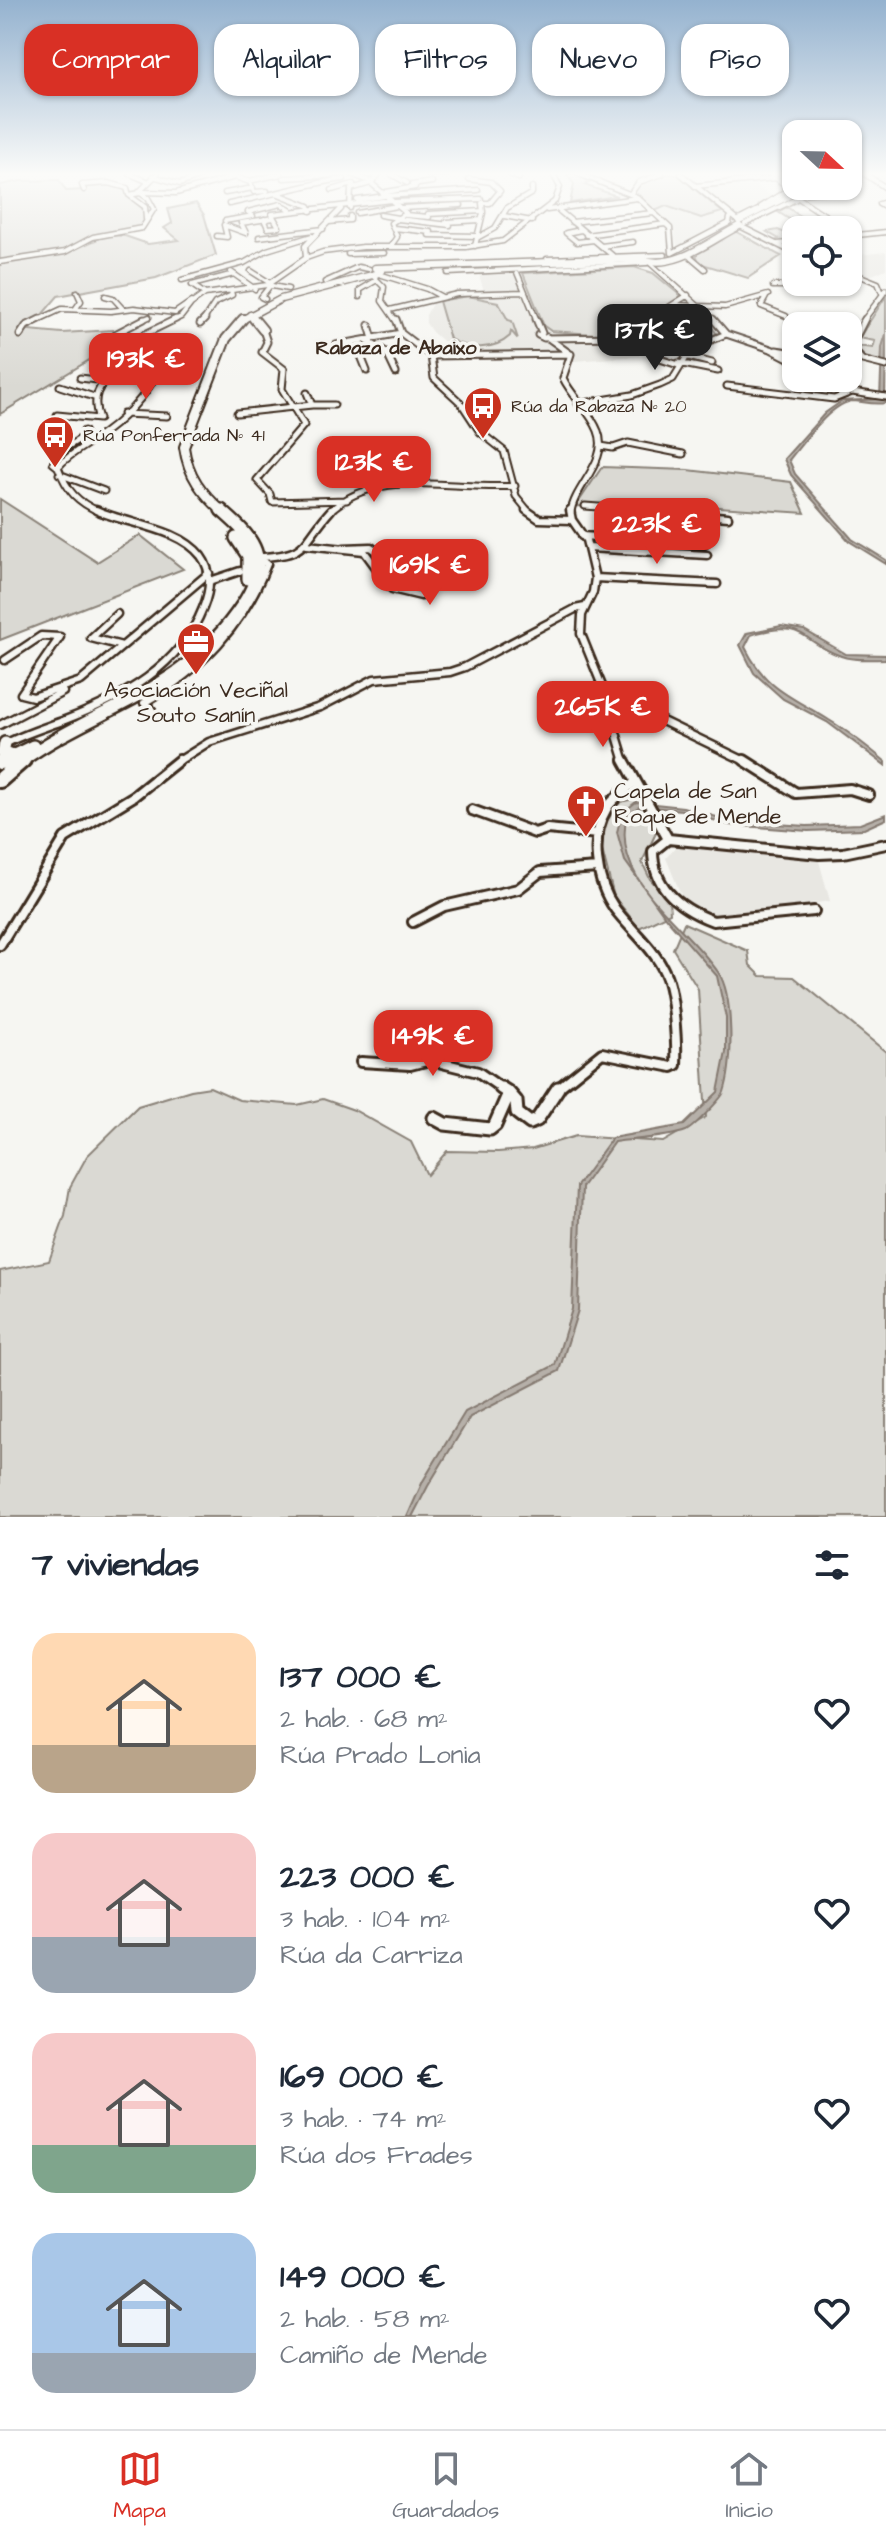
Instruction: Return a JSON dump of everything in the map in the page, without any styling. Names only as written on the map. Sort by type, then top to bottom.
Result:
[{"type":"main road","points":[[1,770],[15,755],[172,671],[212,633],[243,590],[250,567],[243,547],[184,482],[177,458],[179,442],[223,332],[250,312],[279,299],[376,272],[630,259],[651,263],[697,245]]},
{"type":"main road","points":[[376,272],[667,263],[682,259],[705,245]]},
{"type":"main road","points":[[651,263],[669,256],[692,254]]},
{"type":"main road","points":[[669,256],[682,259]]},
{"type":"main road","points":[[1,770],[156,689],[189,667],[207,650],[247,598],[256,577],[257,557],[248,539],[194,483],[184,461],[184,447],[229,331],[250,312],[279,299]]},
{"type":"main road","points":[[250,312],[263,330]]},
{"type":"main road","points":[[2,745],[3,753],[15,755]]},
{"type":"street","points":[[0,262],[65,252],[80,245]]},
{"type":"street","points":[[205,294],[182,280],[244,263],[284,245]]},
{"type":"street","points":[[306,245],[306,258]]},
{"type":"street","points":[[360,297],[360,290],[376,272],[390,245]]},
{"type":"street","points":[[20,335],[26,326],[57,310],[123,309],[175,313],[205,294],[255,289],[268,284],[306,258],[335,249],[481,245]]},
{"type":"street","points":[[601,246],[611,245]]},
{"type":"street","points":[[668,245],[669,256]]},
{"type":"street","points":[[376,272],[409,265],[669,256],[694,245]]},
{"type":"street","points":[[601,246],[614,256],[630,259]]},
{"type":"street","points":[[259,247],[267,250]]},
{"type":"street","points":[[348,254],[386,249]]},
{"type":"street","points":[[692,254],[705,269]]},
{"type":"street","points":[[448,273],[651,263],[703,307],[726,334],[782,354]]},
{"type":"street","points":[[376,272],[409,265]]},
{"type":"street","points":[[325,282],[358,267],[412,286],[424,286],[442,297]]},
{"type":"street","points":[[516,270],[546,335],[571,354]]},
{"type":"street","points":[[251,271],[268,284],[279,299]]},
{"type":"street","points":[[192,285],[232,272],[255,289]]},
{"type":"street","points":[[376,272],[384,287],[382,301],[401,333],[431,356],[571,354]]},
{"type":"street","points":[[862,276],[882,287],[881,295]]},
{"type":"street","points":[[872,280],[885,279]]},
{"type":"street","points":[[268,284],[261,297],[279,299]]},
{"type":"street","points":[[773,286],[782,286]]},
{"type":"street","points":[[862,324],[886,290]]},
{"type":"street","points":[[200,324],[209,316],[215,303],[232,295],[231,291]]},
{"type":"street","points":[[76,308],[81,301],[77,292]]},
{"type":"street","points":[[390,310],[442,297],[524,292]]},
{"type":"street","points":[[546,335],[623,337],[688,295]]},
{"type":"street","points":[[672,306],[725,307],[768,295],[760,303],[761,306],[782,314]]},
{"type":"street","points":[[105,296],[113,298],[123,309]]},
{"type":"street","points":[[124,338],[181,317],[194,301]]},
{"type":"street","points":[[140,303],[148,313]]},
{"type":"street","points":[[58,471],[75,450],[113,427],[160,369],[163,360],[161,353],[117,335],[148,313]]},
{"type":"street","points":[[369,325],[373,339]]},
{"type":"street","points":[[263,330],[267,342],[262,352],[284,369],[282,389],[290,407],[304,425],[257,480],[270,494],[272,502],[347,500]]},
{"type":"street","points":[[142,343],[139,338],[149,331]]},
{"type":"street","points":[[336,345],[401,333]]},
{"type":"street","points":[[578,404],[585,400],[617,398],[650,391],[673,379],[678,364],[698,342],[726,334]]},
{"type":"street","points":[[366,340],[386,352],[396,373]]},
{"type":"street","points":[[348,343],[361,356],[367,371]]},
{"type":"street","points":[[674,347],[712,363]]},
{"type":"street","points":[[774,350],[782,351]]},
{"type":"street","points":[[571,354],[563,378],[598,429],[601,446],[572,506],[572,520],[588,548],[595,578],[593,592],[585,607],[581,634],[602,686],[620,753],[668,839]]},
{"type":"street","points":[[431,356],[434,378],[461,403],[480,432],[504,451],[516,496],[524,509],[539,519],[572,520]]},
{"type":"street","points":[[57,415],[99,419],[94,397],[106,381],[153,357],[157,357],[160,369]]},
{"type":"street","points":[[705,368],[720,358]]},
{"type":"street","points":[[862,358],[886,366]]},
{"type":"street","points":[[660,359],[718,371]]},
{"type":"street","points":[[80,378],[106,381]]},
{"type":"street","points":[[60,386],[94,397]]},
{"type":"street","points":[[727,386],[834,399],[854,392],[886,397]]},
{"type":"street","points":[[307,393],[312,405]]},
{"type":"street","points":[[237,413],[334,405]]},
{"type":"street","points":[[123,414],[167,416]]},
{"type":"street","points":[[2,745],[68,719],[161,668],[191,636],[208,598],[209,573],[191,543],[117,520],[66,490],[53,463],[67,447],[86,435],[84,431]]},
{"type":"street","points":[[601,446],[613,448],[628,443],[683,454]]},
{"type":"street","points":[[58,471],[104,491]]},
{"type":"street","points":[[307,545],[328,513],[370,490],[460,485],[491,490],[515,486]]},
{"type":"street","points":[[572,506],[728,517]]},
{"type":"street","points":[[582,536],[705,544]]},
{"type":"street","points":[[257,557],[279,557],[307,545],[364,551],[392,589],[421,596],[429,588],[371,547],[344,548]]},
{"type":"street","points":[[588,548],[707,555]]},
{"type":"street","points":[[152,710],[144,703],[176,686],[198,667],[248,610],[267,564],[257,557]]},
{"type":"street","points":[[210,581],[240,571]]},
{"type":"street","points":[[0,725],[75,685],[209,573]]},
{"type":"street","points":[[595,578],[717,584]]},
{"type":"street","points":[[0,945],[65,838],[134,796],[182,758],[209,742],[320,707],[374,679],[450,672],[465,667],[575,609],[585,607]]},
{"type":"street","points":[[117,614],[91,638],[122,646]]},
{"type":"street","points":[[5,660],[41,636],[60,637],[21,694],[33,697],[75,685]]},
{"type":"street","points":[[607,707],[656,718],[739,757],[796,793],[850,789],[869,795]]},
{"type":"street","points":[[361,1062],[410,1065],[430,1060],[478,1072],[509,1093],[516,1101],[517,1113],[530,1123],[537,1120],[549,1096],[568,1075],[602,1053],[672,1067],[676,1065],[677,1045],[666,974],[652,952],[614,907],[598,868],[598,834],[607,807],[634,783]]},
{"type":"street","points":[[472,810],[535,833],[547,829],[598,834]]},
{"type":"street","points":[[814,911],[713,921],[698,916],[668,892],[653,868],[653,851],[668,839],[819,854],[843,853],[886,844]]},
{"type":"street","points":[[413,922],[444,906],[518,889],[540,872],[598,868]]},
{"type":"street","points":[[434,1118],[445,1124],[490,1129],[495,1125],[509,1093]]},
{"type":"shaded area","points":[[0,245],[80,245],[65,252],[28,259],[66,253],[85,245],[213,245],[216,255],[156,278],[58,296],[29,330],[62,333],[113,330],[113,339],[119,342],[0,414],[0,263],[25,259],[0,262]]},
{"type":"shaded area","points":[[711,245],[760,245],[781,256],[748,278],[699,263],[696,253]]},
{"type":"shaded area","points":[[886,252],[886,269],[870,276],[862,273],[862,255]]},
{"type":"shaded area","points":[[634,267],[653,273],[681,296],[622,336],[551,331],[544,326],[523,273]]},
{"type":"shaded area","points":[[635,267],[649,271],[694,305],[719,334],[707,337],[659,326],[642,333],[639,356],[574,361],[575,353],[457,354],[426,323],[426,315],[434,300],[485,294],[479,275]]},
{"type":"shaded area","points":[[468,296],[498,302],[508,320],[512,321],[518,339],[511,331],[504,341],[481,347],[450,339],[439,301]]},
{"type":"shaded area","points":[[886,296],[886,365],[866,359],[862,354],[862,347],[873,348],[875,341],[862,339],[862,333]]},
{"type":"shaded area","points":[[680,307],[698,310],[717,334],[707,336],[653,324]]},
{"type":"shaded area","points":[[886,334],[885,403],[854,401],[836,408],[818,424],[789,460],[795,474],[852,539],[886,560],[886,564],[849,541],[791,475],[784,459],[825,413],[842,401],[880,399],[882,347]]},
{"type":"shaded area","points":[[602,467],[688,470],[791,482],[805,513],[690,505],[689,513],[576,506]]},
{"type":"shaded area","points":[[0,499],[97,562],[140,535],[183,569],[0,640]]},
{"type":"shaded area","points":[[781,626],[804,630],[846,654],[886,655],[886,659],[846,658],[793,630],[782,629],[751,635],[745,647],[771,683],[851,735],[886,762],[886,766],[827,722],[783,699],[754,673],[740,645],[747,633]]},
{"type":"shaded area","points":[[634,799],[656,833],[642,862],[650,879],[669,900],[670,913],[639,928],[614,897],[598,834],[620,802]]},
{"type":"shaded area","points":[[636,802],[683,807],[730,821],[807,826],[860,824],[886,814],[886,819],[864,829],[808,831],[729,825],[682,810],[640,806],[627,815],[625,839],[629,861],[640,881],[704,954],[723,983],[730,1030],[724,1092],[707,1113],[686,1131],[614,1142],[582,1187],[578,1310],[559,1371],[470,1417],[412,1517],[407,1517],[423,1481],[465,1412],[555,1365],[572,1309],[577,1186],[612,1138],[684,1125],[718,1092],[726,1052],[726,1018],[717,976],[666,918],[625,861],[617,832],[622,813]]},
{"type":"shaded area","points":[[675,847],[819,861],[830,901],[715,918],[682,897],[666,858]]},
{"type":"shaded area","points":[[684,923],[748,951],[750,965],[761,976],[794,977],[886,1052],[886,1517],[0,1517],[0,1271],[49,1261],[65,1216],[70,1187],[87,1156],[138,1106],[210,1087],[239,1100],[297,1105],[323,1099],[354,1110],[411,1142],[427,1175],[447,1151],[533,1149],[576,1136],[663,1142],[706,1117],[698,989],[673,949]]},
{"type":"place","name":"Rúa da Rabaza Nº 20","points":[[483,440]]},
{"type":"place","name":"Rúa Ponferrada Nº 41","points":[[55,469]]},
{"type":"place","name":"Asociación Veciñal Souto Sanín","points":[[196,676]]},
{"type":"place","name":"Capela de San Roque de Mende","points":[[586,838]]},
{"type":"district","name":"Rabaza de Abaixo","points":[[396,348]]}]
